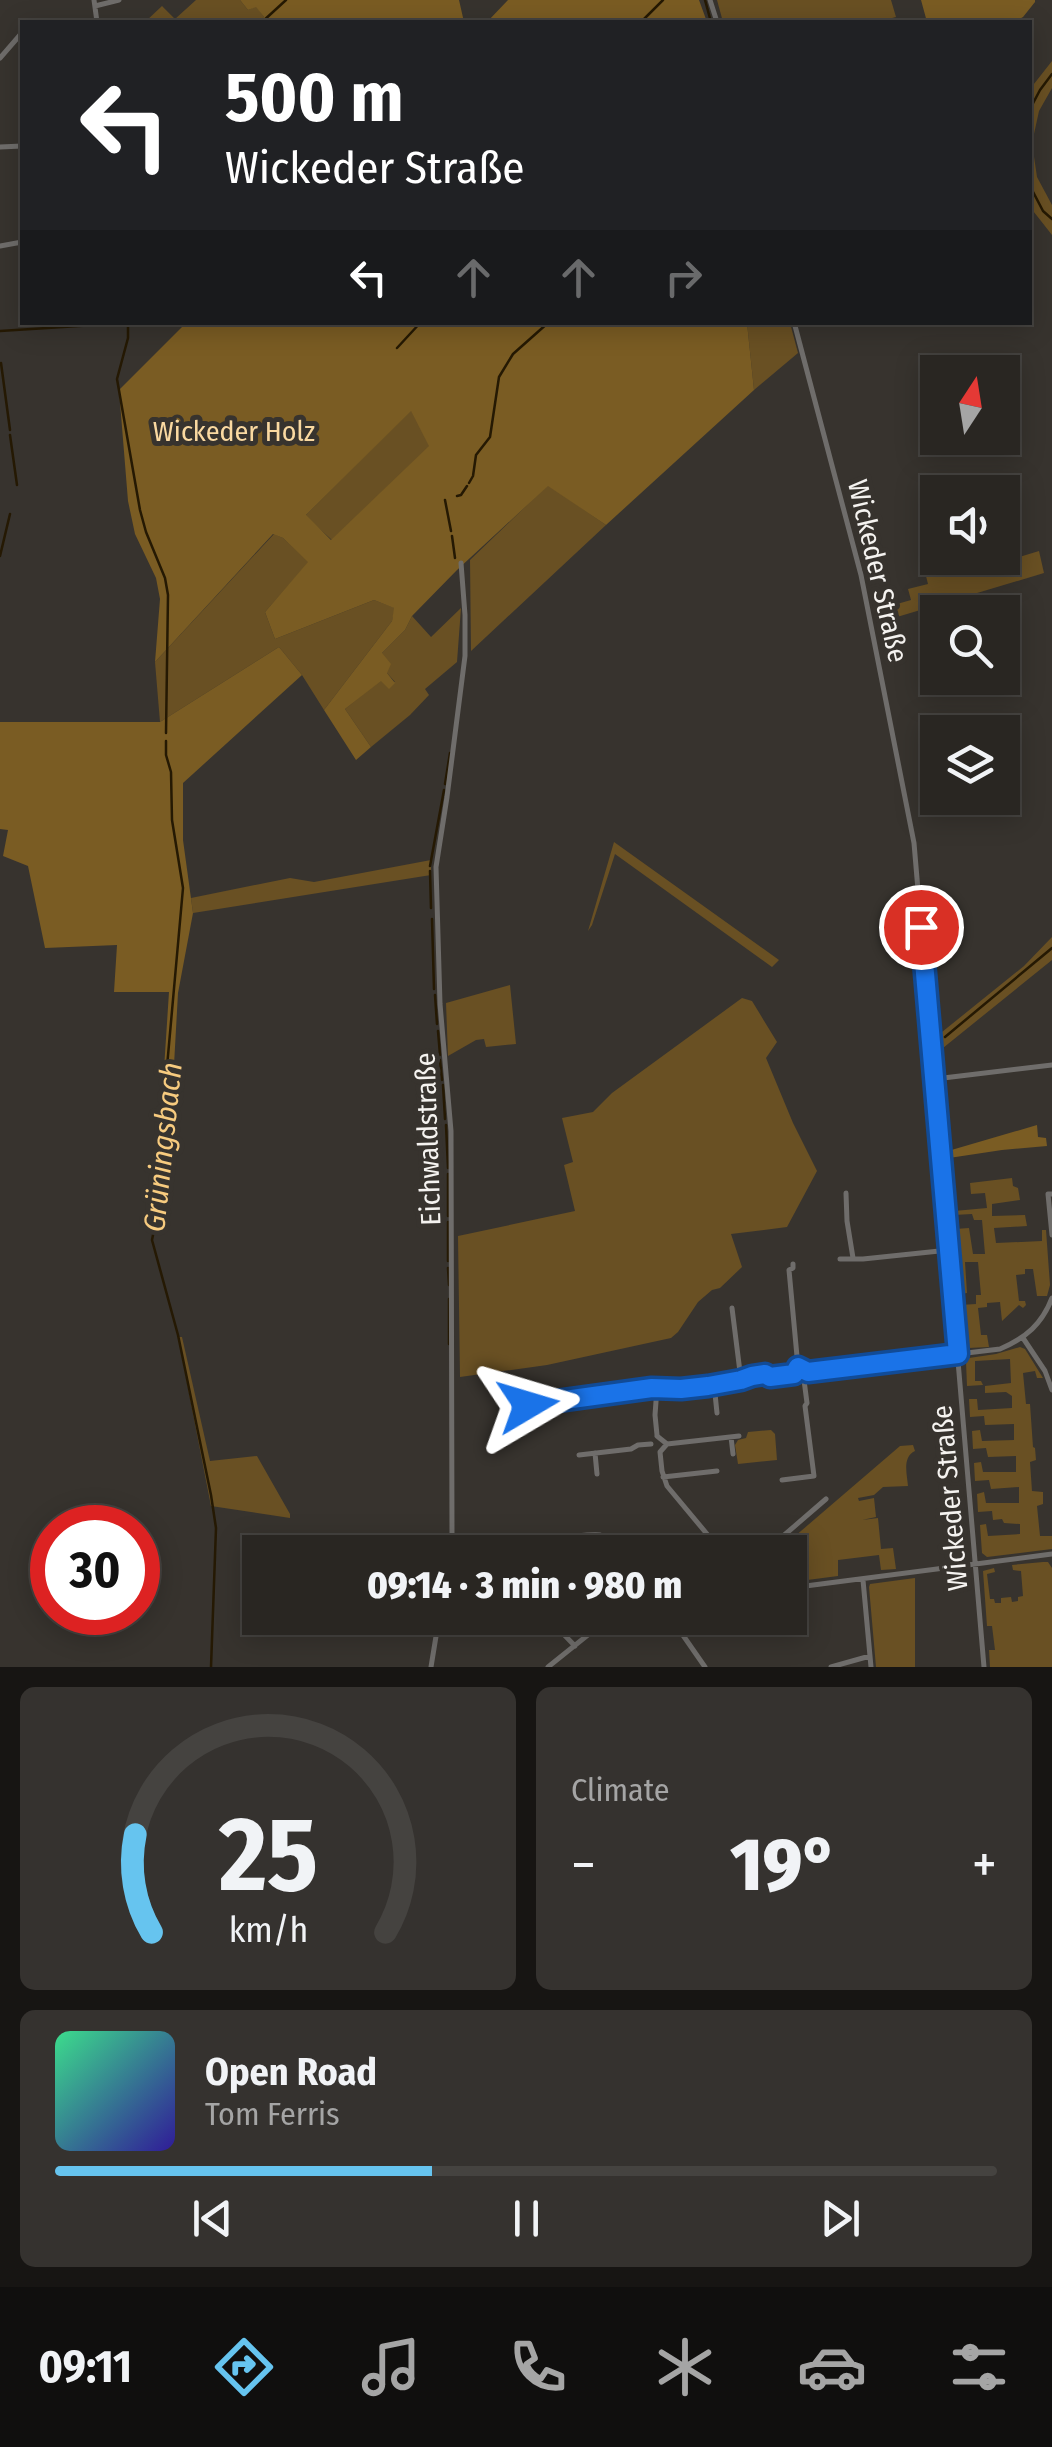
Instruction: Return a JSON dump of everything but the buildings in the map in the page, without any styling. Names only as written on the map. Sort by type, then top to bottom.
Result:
[{"type":"street","points":[[94,3],[119,0]]},
{"type":"street","points":[[0,58],[20,35]]},
{"type":"street","name":"Wickeder Straße","points":[[795,325],[861,576],[916,862],[984,1667]]},
{"type":"street","name":"Eichwaldstraße","points":[[452,1535],[451,1131],[440,1004],[436,879],[465,656],[466,615],[460,563]]},
{"type":"street","points":[[934,1078],[1052,1066]]},
{"type":"street","points":[[846,1193],[854,1258]]},
{"type":"street","points":[[1052,1194],[1048,1194],[1052,1235]]},
{"type":"street","points":[[840,1260],[950,1250]]},
{"type":"street","points":[[793,1264],[789,1270],[796,1371]]},
{"type":"street","points":[[520,1406],[657,1388],[681,1389],[765,1374],[770,1377],[796,1371],[806,1376],[1000,1349],[1038,1325],[1052,1298]]},
{"type":"street","points":[[732,1308],[741,1380]]},
{"type":"street","points":[[1023,1338],[1045,1371],[1052,1390]]},
{"type":"street","points":[[782,1480],[814,1476],[805,1406],[806,1376]]},
{"type":"street","points":[[714,1384],[717,1413]]},
{"type":"street","points":[[651,1444],[657,1436],[657,1388]]},
{"type":"street","points":[[657,1436],[667,1444]]},
{"type":"street","points":[[660,1452],[667,1444],[735,1436],[733,1454]]},
{"type":"street","points":[[579,1455],[651,1444],[660,1452],[667,1486],[708,1535]]},
{"type":"street","points":[[595,1454],[597,1474]]},
{"type":"street","points":[[664,1477],[717,1471]]},
{"type":"street","points":[[784,1535],[826,1499]]},
{"type":"street","points":[[807,1586],[1052,1554]]},
{"type":"street","points":[[862,1579],[871,1667]]},
{"type":"street","points":[[431,1667],[437,1635]]},
{"type":"street","points":[[564,1635],[575,1646]]},
{"type":"street","points":[[548,1667],[588,1635]]},
{"type":"street","points":[[683,1635],[705,1667]]},
{"type":"street","points":[[831,1667],[870,1656]]},
{"type":"shaded area","points":[[196,0],[240,0],[248,10],[256,6],[264,17],[147,20],[162,6],[175,19]]},
{"type":"shaded area","points":[[717,0],[891,0],[896,17],[885,20],[722,20]]},
{"type":"shaded area","points":[[1052,61],[1052,88],[1039,111],[1032,143],[1032,86]]},
{"type":"shaded area","points":[[1032,143],[1037,177],[1052,205],[1052,235],[1032,210]]},
{"type":"shaded area","points":[[747,325],[791,325],[798,353],[754,390]]},
{"type":"shaded area","points":[[411,410],[430,446],[332,540],[305,516]]},
{"type":"shaded area","points":[[548,485],[606,525],[471,651],[470,560]]},
{"type":"shaded area","points":[[274,534],[309,562],[265,612],[275,639],[374,600],[395,608],[392,621],[324,710],[279,647],[160,722],[155,662]]},
{"type":"shaded area","points":[[1039,551],[1044,573],[971,595],[920,595],[920,610],[877,623],[876,610],[911,600],[908,589],[928,584],[926,575],[1020,575],[1020,557]]},
{"type":"shaded area","points":[[461,608],[457,662],[425,689],[429,695],[410,715],[371,747],[345,709],[381,680],[395,682],[387,673],[381,654],[405,630],[412,616],[431,637]]},
{"type":"shaded area","points":[[614,842],[779,960],[772,967],[615,854],[588,931]]},
{"type":"shaded area","points":[[431,860],[431,875],[193,913],[191,898],[290,878],[314,882]]},
{"type":"shaded area","points":[[1052,937],[1052,960],[943,1048],[942,1032],[1024,966]]},
{"type":"shaded area","points":[[510,985],[516,1044],[486,1047],[484,1039],[476,1040],[448,1056],[446,1003]]},
{"type":"shaded area","points":[[742,998],[752,1001],[777,1042],[766,1058],[817,1171],[787,1227],[731,1234],[742,1267],[698,1302],[671,1338],[547,1365],[460,1377],[458,1236],[575,1211],[564,1165],[573,1162],[562,1118],[593,1112],[612,1093]]},
{"type":"shaded area","points":[[1012,1178],[1020,1200],[992,1204],[992,1216],[1025,1215],[1027,1226],[994,1228],[996,1243],[1042,1241],[1042,1230],[1046,1230],[1050,1285],[1047,1296],[1037,1296],[1033,1269],[1016,1275],[1019,1301],[1026,1305],[1019,1305],[1002,1321],[1000,1302],[978,1308],[981,1335],[987,1335],[989,1347],[968,1348],[964,1344],[960,1305],[976,1304],[976,1295],[981,1295],[978,1262],[965,1262],[967,1293],[960,1294],[955,1229],[969,1228],[973,1254],[985,1254],[982,1220],[974,1220],[972,1214],[954,1215],[954,1211],[987,1208],[985,1193],[971,1194],[970,1183]]},
{"type":"shaded area","points":[[178,1337],[182,1337],[210,1461],[257,1456],[290,1518],[211,1506]]},
{"type":"shaded area","points":[[1020,1347],[1043,1378],[1037,1378],[1035,1371],[1023,1373],[1036,1460],[1030,1462],[1032,1491],[1043,1492],[1043,1504],[1037,1506],[1040,1536],[1052,1536],[1052,1549],[987,1557],[982,1553],[980,1525],[986,1524],[988,1536],[1020,1534],[1020,1524],[993,1520],[992,1511],[978,1512],[977,1494],[984,1492],[986,1503],[1019,1503],[1019,1487],[991,1489],[989,1480],[975,1481],[974,1463],[981,1462],[983,1472],[1016,1472],[1016,1456],[988,1457],[986,1448],[973,1449],[972,1431],[980,1430],[982,1441],[1014,1440],[1014,1424],[985,1425],[984,1416],[970,1417],[969,1399],[977,1399],[978,1410],[1012,1408],[1012,1396],[1006,1392],[985,1393],[985,1386],[1011,1383],[1010,1359],[975,1361],[975,1381],[983,1385],[967,1386],[966,1362],[969,1358]]},
{"type":"shaded area","points":[[771,1430],[775,1434],[777,1460],[738,1464],[738,1440],[746,1438],[748,1432]]},
{"type":"shaded area","points":[[913,1445],[915,1451],[907,1462],[908,1486],[883,1487],[874,1495],[858,1498],[874,1498],[876,1517],[862,1520],[878,1518],[881,1549],[893,1548],[896,1569],[881,1570],[879,1555],[838,1560],[838,1576],[807,1580],[807,1535],[796,1535],[900,1446]]},
{"type":"shaded area","points":[[1048,1562],[1052,1568],[1052,1667],[990,1667],[989,1650],[995,1650],[992,1626],[987,1626],[983,1571],[994,1568],[995,1572],[987,1574],[990,1599],[1001,1603],[1001,1598],[1011,1597],[1012,1602],[1023,1596],[1021,1571],[1013,1570],[1012,1565]]},
{"type":"shaded area","points":[[915,1578],[915,1667],[876,1667],[870,1584]]},
{"type":"green space","points":[[240,0],[459,0],[464,20],[260,20],[264,17],[256,7],[248,10]]},
{"type":"green space","points":[[508,0],[699,0],[706,20],[489,20]]},
{"type":"green space","points":[[921,0],[1035,0],[1018,20],[926,20]]},
{"type":"green space","name":"Wickeder Holz","points":[[184,325],[747,325],[754,390],[606,525],[548,486],[412,616],[405,630],[382,653],[391,664],[387,673],[395,683],[389,689],[381,681],[345,709],[371,747],[356,760],[324,710],[392,621],[394,608],[374,600],[275,639],[265,612],[308,562],[283,538],[273,534],[155,662],[160,599],[156,578],[135,534],[128,501],[119,390]],"holes":[[[411,411],[429,446],[331,540],[306,515]]]},
{"type":"green space","points":[[279,647],[302,675],[183,783],[183,840],[193,913],[178,993],[168,1173],[163,1170],[159,1146],[169,992],[114,992],[117,945],[45,948],[28,866],[3,856],[8,830],[0,829],[0,722],[160,722]]},
{"type":"green space","points":[[1037,1125],[1038,1137],[1046,1138],[1047,1146],[949,1158],[948,1151]]},
{"type":"waterway","points":[[264,20],[286,0]]},
{"type":"waterway","points":[[643,20],[663,0]]},
{"type":"waterway","points":[[705,0],[710,20]]},
{"type":"waterway","points":[[1032,105],[1052,74]]},
{"type":"waterway","points":[[1032,190],[1052,219]]},
{"type":"waterway","points":[[0,331],[94,325]]},
{"type":"waterway","name":"Grüningsbach","points":[[128,325],[117,379],[140,510],[168,595],[166,733]]},
{"type":"waterway","points":[[397,348],[418,325]]},
{"type":"waterway","points":[[469,483],[476,455],[490,437],[499,377],[513,354],[546,325]]},
{"type":"waterway","points":[[1,363],[10,430]]},
{"type":"waterway","points":[[10,435],[17,485]]},
{"type":"waterway","points":[[457,496],[467,486]]},
{"type":"waterway","points":[[445,500],[451,531]]},
{"type":"waterway","points":[[0,556],[10,514]]},
{"type":"waterway","points":[[452,536],[455,558]]},
{"type":"waterway","name":"Grüningsbach","points":[[166,741],[172,820],[183,888],[165,1089],[164,1180],[152,1240],[178,1335],[216,1528],[211,1667]]},
{"type":"waterway","points":[[445,784],[450,753]]},
{"type":"waterway","points":[[430,866],[444,790]]},
{"type":"waterway","points":[[430,871],[431,908]]},
{"type":"waterway","points":[[432,919],[434,989]]},
{"type":"waterway","points":[[945,1037],[1052,948]]},
{"type":"waterway","points":[[435,995],[437,1024]]},
{"type":"waterway","points":[[438,1031],[440,1055]]},
{"type":"waterway","points":[[440,1060],[442,1080]]},
{"type":"waterway","points":[[443,1085],[445,1119]]},
{"type":"waterway","points":[[446,1125],[448,1168]]},
{"type":"waterway","points":[[448,1174],[448,1216]]},
{"type":"waterway","points":[[448,1222],[448,1261]]},
{"type":"waterway","points":[[448,1268],[449,1285]]},
{"type":"waterway","points":[[449,1299],[449,1344]]},
{"type":"route","points":[[528,1405],[652,1388],[708,1386],[765,1374],[794,1374],[798,1367],[808,1372],[958,1354],[921,927]]}]
